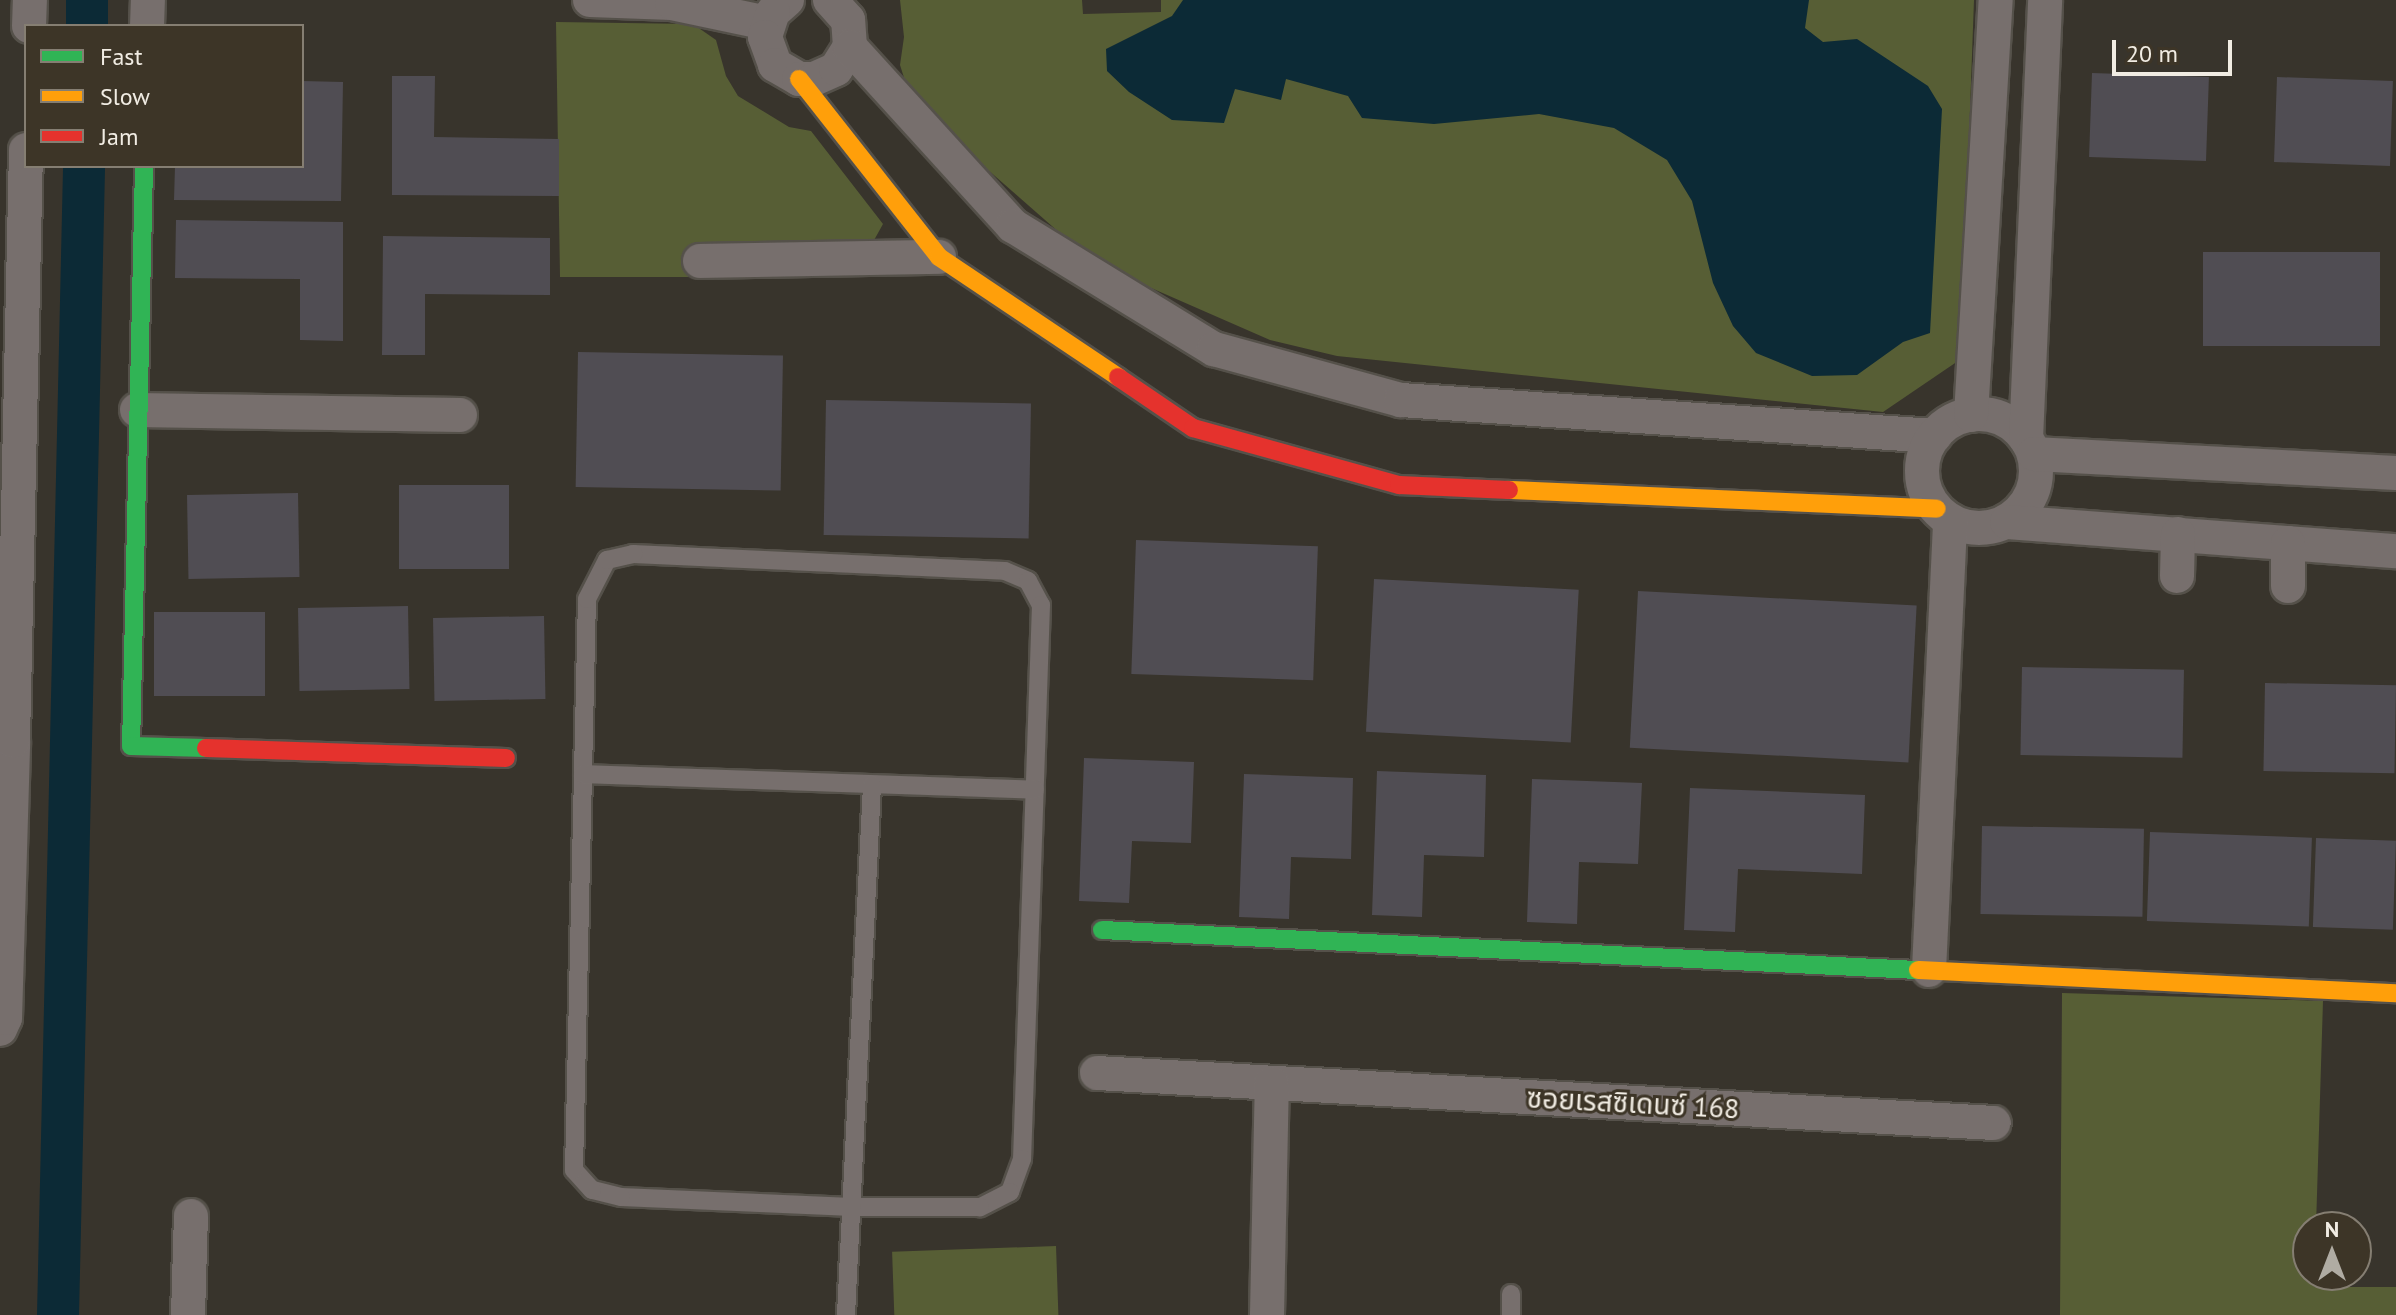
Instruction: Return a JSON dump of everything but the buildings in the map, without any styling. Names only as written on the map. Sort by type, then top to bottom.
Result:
[{"type":"street","points":[[29,24],[30,0]]},
{"type":"street","points":[[147,24],[148,0]]},
{"type":"street","points":[[590,0],[777,11],[767,52],[787,75],[799,79],[814,79],[836,69],[850,47],[848,20],[830,0]]},
{"type":"street","points":[[1971,415],[1996,0]]},
{"type":"street","points":[[2007,522],[2022,509],[2033,493],[2037,474],[2030,447],[2045,0]]},
{"type":"street","points":[[850,47],[1013,226],[1214,349],[1401,400],[1935,436]]},
{"type":"street","points":[[799,79],[939,257],[1193,428],[1399,485],[1943,514],[1978,527],[2007,522],[2396,551]]},
{"type":"street","points":[[0,1029],[5,1018],[10,358],[25,168]]},
{"type":"street","points":[[144,168],[131,746],[506,758]]},
{"type":"street","points":[[700,261],[939,257]]},
{"type":"street","points":[[137,410],[460,415]]},
{"type":"street","points":[[1929,970],[1943,514],[1928,496],[1923,465],[1935,436],[1945,426],[1971,415],[2002,419],[2030,447],[2396,473]]},
{"type":"street","points":[[2177,576],[2178,534]]},
{"type":"street","points":[[2288,543],[2288,586]]},
{"type":"street","points":[[1102,930],[2396,993]]},
{"type":"street","name":"ซอยเรสซิเดนซ์ 168","points":[[1097,1073],[1994,1123]]},
{"type":"street","points":[[1267,1315],[1272,1083]]},
{"type":"street","points":[[188,1315],[191,1216]]},
{"type":"lane","points":[[633,554],[1005,571],[1028,581],[1041,605],[1035,790],[1022,1159],[1010,1192],[980,1207],[852,1207],[621,1197],[592,1190],[574,1170],[587,599],[607,560],[633,554]]},
{"type":"lane","points":[[583,774],[1035,790]]},
{"type":"lane","points":[[846,1315],[872,785]]},
{"type":"lane","points":[[1511,1294],[1511,1315]]},
{"type":"green space","points":[[900,0],[1082,0],[1083,14],[1161,12],[1161,0],[1974,0],[1961,359],[1883,412],[1337,356],[1270,340],[1094,263],[964,149],[906,84],[900,65],[904,37]]},
{"type":"green space","points":[[556,22],[693,24],[716,40],[726,76],[738,96],[789,127],[811,131],[883,224],[873,242],[695,242],[688,277],[560,277]]},
{"type":"green space","points":[[2062,993],[2323,1001],[2316,1211],[2292,1211],[2292,1291],[2372,1291],[2372,1287],[2396,1287],[2396,1315],[2060,1315]]},
{"type":"green space","points":[[1056,1246],[1058,1315],[894,1315],[892,1252]]},
{"type":"water","points":[[1183,0],[1809,0],[1805,28],[1823,42],[1857,39],[1928,86],[1942,109],[1930,333],[1903,342],[1857,375],[1812,376],[1756,353],[1733,326],[1713,283],[1692,201],[1667,160],[1614,128],[1539,114],[1434,124],[1362,118],[1348,96],[1286,79],[1281,100],[1235,89],[1224,123],[1172,120],[1129,92],[1107,71],[1106,49],[1172,16]]},
{"type":"waterway","points":[[87,0],[87,24]]},
{"type":"waterway","points":[[58,1315],[84,168]]},
{"type":"traffic: fast","points":[[144,168],[131,746],[206,748]]},
{"type":"traffic: fast","points":[[1102,930],[1918,970]]},
{"type":"traffic: slow","points":[[799,79],[939,257],[1118,377]]},
{"type":"traffic: slow","points":[[1509,490],[1937,509]]},
{"type":"traffic: slow","points":[[1918,970],[2396,993]]},
{"type":"traffic: jam","points":[[1118,377],[1193,428],[1399,485],[1509,490]]},
{"type":"traffic: jam","points":[[206,748],[506,758]]}]
